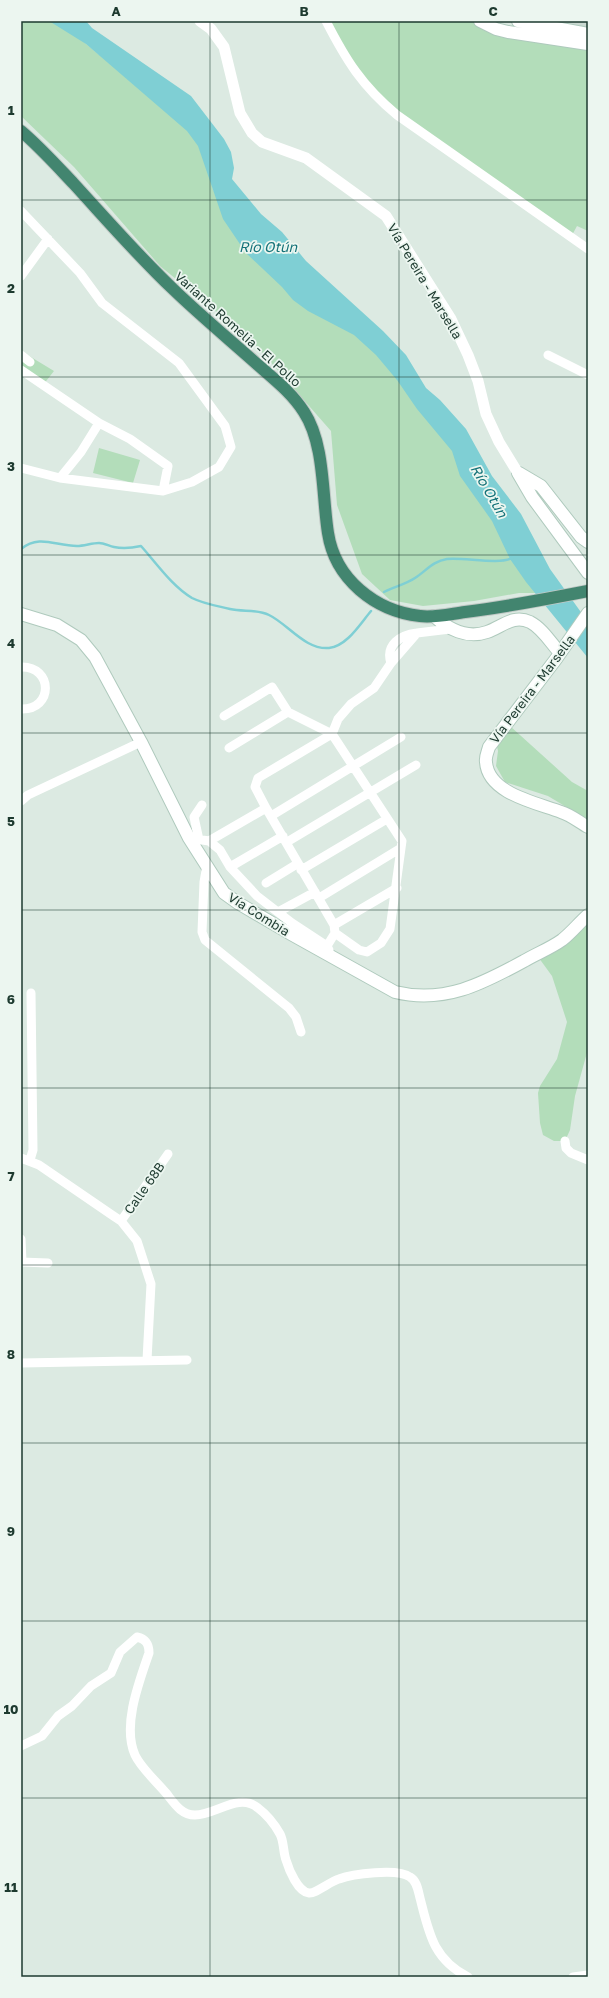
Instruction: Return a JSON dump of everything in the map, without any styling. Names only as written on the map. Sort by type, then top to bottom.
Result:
[{"type":"highway","name":"Variante Romelia - El Pollo","points":[[21,131],[44,153],[153,270],[198,313],[279,383],[304,411],[311,424],[319,452],[329,543],[336,560],[346,576],[359,590],[383,606],[410,615],[434,616],[504,607],[588,591]]},
{"type":"main road","points":[[480,21],[496,29],[508,32],[588,44]]},
{"type":"main road","points":[[518,21],[588,34]]},
{"type":"main road","points":[[518,473],[541,486],[581,537],[588,542]]},
{"type":"main road","name":"Vía Pereira - Marsella","points":[[518,473],[532,498],[588,573]]},
{"type":"main road","name":"Vía Pereira - Marsella","points":[[588,613],[560,653],[489,747],[486,762],[490,774],[506,791],[563,812],[588,827]]},
{"type":"main road","name":"Vía Combia","points":[[21,614],[57,625],[81,640],[95,657],[194,839],[206,865],[224,893],[329,951],[395,992],[410,995],[453,993],[483,983],[561,940],[588,915]]},
{"type":"main road","points":[[434,616],[450,629],[462,633],[480,634],[510,620],[521,619],[530,622],[536,627],[560,653]]},
{"type":"street","name":"Vía Pereira - Marsella","points":[[200,21],[210,29],[224,47],[240,113],[252,133],[262,142],[306,158],[386,216],[451,320],[468,355],[478,381],[486,414],[499,442],[518,473]]},
{"type":"street","points":[[326,21],[358,77],[380,101],[396,115],[588,249]]},
{"type":"street","points":[[21,211],[80,273],[102,303],[179,363],[225,426],[230,447],[219,467],[192,482],[163,490],[60,478],[21,468]]},
{"type":"street","points":[[21,276],[48,239]]},
{"type":"street","points":[[21,355],[30,362]]},
{"type":"street","points":[[548,355],[588,375]]},
{"type":"street","points":[[21,370],[99,423],[130,439],[168,466],[163,490]]},
{"type":"street","points":[[60,478],[81,452],[99,423]]},
{"type":"street","points":[[224,716],[272,687],[288,712],[332,734],[402,841],[397,888],[390,929],[381,943],[367,952],[359,950],[334,929],[317,895],[299,867],[285,839],[255,787],[258,778],[332,734],[338,719],[350,704],[374,688],[391,664],[417,634],[450,629]]},
{"type":"street","points":[[21,667],[34,669],[39,673],[45,686],[45,693],[38,705],[31,709],[21,709]]},
{"type":"street","points":[[229,748],[288,712]]},
{"type":"street","points":[[271,816],[400,737]]},
{"type":"street","points":[[21,801],[28,796],[141,742]]},
{"type":"street","points":[[230,867],[285,839],[416,765]]},
{"type":"street","points":[[202,805],[194,817],[194,839],[210,841],[220,850],[230,867],[257,896],[329,951],[334,929],[397,888]]},
{"type":"street","points":[[210,841],[266,808]]},
{"type":"street","points":[[266,883],[299,867],[387,819]]},
{"type":"street","points":[[278,912],[317,895],[401,848]]},
{"type":"street","points":[[206,865],[202,932],[204,940],[289,1008],[296,1017],[301,1032]]},
{"type":"street","points":[[31,993],[33,1150],[25,1159],[121,1221],[138,1241],[151,1284],[147,1360]]},
{"type":"street","points":[[565,1141],[566,1148],[571,1153],[588,1160]]},
{"type":"street","name":"Calle 68B","points":[[121,1221],[168,1154]]},
{"type":"street","points":[[21,1239],[22,1262],[48,1263]]},
{"type":"street","points":[[21,1362],[187,1360]]},
{"type":"street","points":[[21,1746],[42,1736],[58,1716],[72,1706],[91,1686],[111,1673],[120,1652],[132,1640],[138,1637],[142,1638],[148,1644],[149,1653],[130,1724],[130,1742],[136,1757],[182,1813],[196,1816],[219,1810],[239,1802],[254,1806],[266,1816],[280,1834],[286,1861],[296,1882],[302,1890],[308,1893],[313,1893],[337,1879],[346,1877],[397,1872],[411,1877],[416,1886],[431,1940],[442,1958],[450,1967],[468,1977]]},
{"type":"street","points":[[573,1977],[588,1975]]},
{"type":"shaded area","points":[[518,21],[588,21],[588,34]]},
{"type":"green space","points":[[21,21],[59,21],[98,54],[141,81],[208,148],[213,190],[378,346],[440,420],[551,593],[519,593],[474,601],[423,606],[390,600],[362,574],[337,505],[331,431],[252,341],[160,266],[74,167],[21,116]]},
{"type":"green space","points":[[326,21],[474,21],[484,27],[588,48],[588,231],[577,226],[571,237],[380,101]]},
{"type":"green space","points":[[21,351],[54,371],[43,385],[21,370]]},
{"type":"green space","points":[[99,448],[140,460],[133,483],[93,473]]},
{"type":"green space","points":[[510,726],[572,782],[588,791],[588,820],[548,796],[505,782],[496,766],[498,751],[496,742]]},
{"type":"green space","points":[[588,915],[588,1049],[575,1096],[570,1130],[565,1141],[554,1141],[543,1135],[540,1123],[538,1093],[540,1086],[557,1059],[567,1022],[552,976],[536,954]]},
{"type":"water","name":"Río Otún","points":[[49,21],[86,21],[92,28],[191,96],[224,139],[231,152],[234,168],[232,179],[261,214],[282,232],[306,261],[383,331],[406,355],[426,388],[440,400],[466,429],[492,476],[521,514],[550,569],[588,622],[588,658],[526,582],[510,559],[492,521],[460,476],[452,451],[417,409],[397,380],[376,355],[354,335],[308,311],[293,300],[282,287],[246,253],[223,219],[198,146],[187,131],[86,44]]},
{"type":"waterway","points":[[21,549],[35,542],[41,541],[69,546],[99,543],[121,548],[141,546],[171,581],[192,598],[230,609],[264,613],[276,619],[304,641],[320,648],[329,648],[342,643],[353,634],[371,611]]},
{"type":"waterway","points":[[384,592],[404,584],[442,560],[454,559],[499,561],[512,558]]}]
